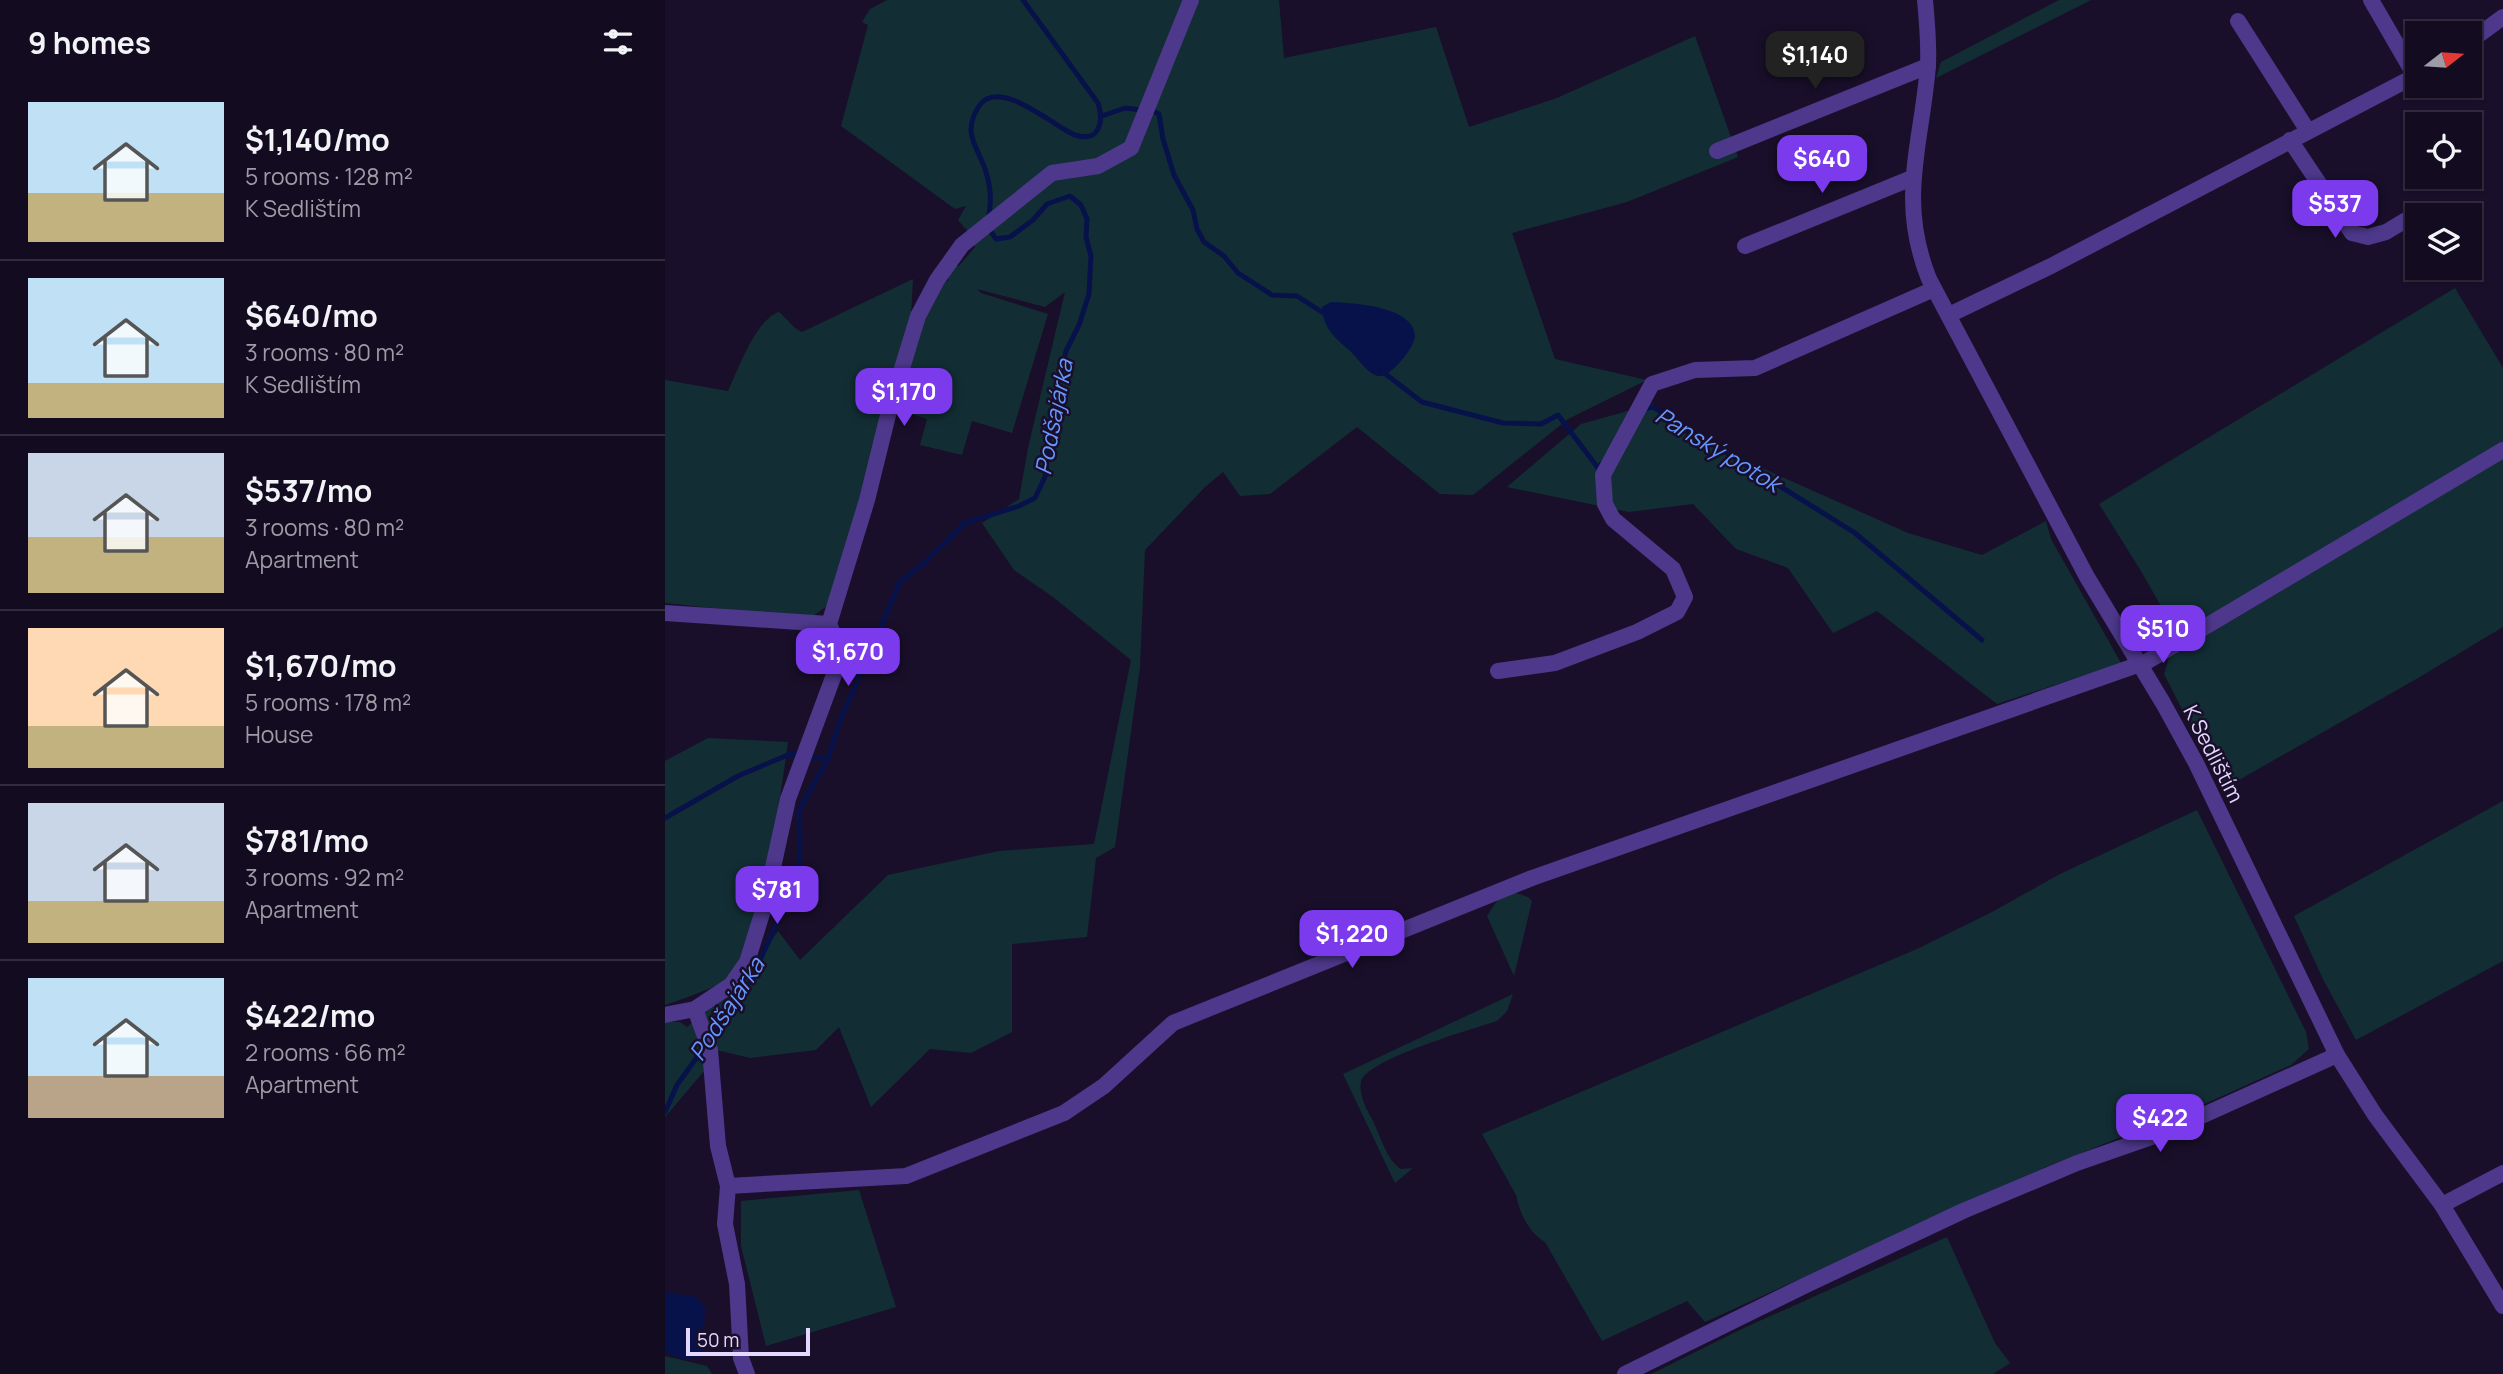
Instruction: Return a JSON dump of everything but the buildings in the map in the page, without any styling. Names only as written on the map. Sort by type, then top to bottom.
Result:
[{"type":"street","points":[[665,1015],[695,1009],[731,985],[747,962],[765,904],[788,799],[835,672],[835,640],[829,624],[918,316],[947,265],[962,245],[1052,173],[1098,166],[1131,148],[1191,0]]},
{"type":"street","name":"K Sedlištím","points":[[1925,0],[1928,66],[1912,178],[1917,240],[1934,289],[2087,577],[2196,764],[2337,1055],[2375,1115],[2441,1205],[2503,1306]]},
{"type":"street","points":[[2371,0],[2405,57]]},
{"type":"street","points":[[2482,32],[2503,17]]},
{"type":"street","points":[[2238,21],[2308,131]]},
{"type":"street","points":[[1717,151],[1928,66]]},
{"type":"street","points":[[1949,315],[2051,266],[2405,82]]},
{"type":"street","points":[[2290,140],[2352,233],[2368,237],[2386,232],[2405,221]]},
{"type":"street","points":[[1745,246],[1912,178]]},
{"type":"street","points":[[1498,671],[1555,663],[1637,632],[1677,612],[1685,597],[1673,569],[1613,519],[1605,504],[1603,475],[1652,384],[1695,370],[1755,368],[1934,289]]},
{"type":"street","points":[[728,1186],[906,1176],[1064,1113],[1104,1086],[1173,1023],[1223,1002],[1532,878],[2140,664],[2503,450]]},
{"type":"street","points":[[665,613],[829,624]]},
{"type":"street","points":[[695,1009],[708,1043],[718,1146],[728,1186],[725,1224],[737,1284],[741,1358],[747,1374]]},
{"type":"street","points":[[1625,1374],[1963,1211],[2077,1163],[2166,1132],[2337,1055]]},
{"type":"street","points":[[2441,1205],[2503,1173]]},
{"type":"green space","points":[[887,0],[1279,0],[1284,58],[1436,27],[1469,127],[1557,98],[1695,36],[1738,157],[1627,202],[1512,233],[1555,359],[1647,380],[1568,419],[1473,495],[1440,494],[1357,427],[1270,494],[1240,496],[1223,472],[1205,487],[1145,550],[1140,667],[1115,847],[1096,858],[1087,937],[1012,944],[1012,1032],[971,1053],[930,1049],[871,1107],[839,1027],[816,1050],[750,1058],[708,1048],[705,1070],[665,1117],[665,1022],[680,1022],[687,1027],[749,974],[778,931],[800,960],[888,875],[999,851],[1094,844],[1131,660],[1053,597],[1014,570],[982,523],[1019,499],[1028,448],[1065,292],[1045,307],[977,289],[981,293],[1048,314],[1012,433],[972,421],[962,455],[920,445],[927,419],[895,409],[916,339],[931,302],[949,280],[947,278],[952,266],[959,266],[975,247],[970,234],[958,220],[966,206],[955,209],[841,126],[868,25],[862,22],[870,9]]},
{"type":"green space","points":[[2059,0],[2091,0],[1936,78],[1941,62]]},
{"type":"green space","points":[[913,279],[911,314],[870,467],[827,606],[810,618],[665,603],[665,380],[728,391],[755,335],[763,324],[779,312],[802,332]]},
{"type":"green space","points":[[2455,288],[2503,368],[2503,442],[2178,636],[2099,504]]},
{"type":"green space","points":[[1653,404],[1672,428],[1908,533],[1982,555],[2046,521],[2051,539],[2121,663],[1997,704],[1877,611],[1833,633],[1788,568],[1736,549],[1693,504],[1629,512],[1507,487],[1581,424]]},
{"type":"green space","points":[[2503,458],[2503,627],[2223,789],[2164,674],[2169,658]]},
{"type":"green space","points":[[708,738],[788,742],[759,905],[740,963],[724,982],[665,1005],[665,761]]},
{"type":"green space","points":[[2503,801],[2503,961],[2356,1040],[2323,979],[2294,916]]},
{"type":"green space","points":[[2197,810],[2306,1032],[2309,1049],[2291,1065],[2209,1102],[2046,1167],[1705,1322],[1687,1301],[1602,1341],[1545,1242],[1526,1222],[1516,1195],[1482,1134],[1917,949],[2060,874]]},
{"type":"green space","points":[[1516,893],[1532,901],[1514,976],[1487,916],[1499,898]]},
{"type":"green space","points":[[1513,994],[1507,1011],[1497,1021],[1400,1055],[1367,1073],[1361,1082],[1364,1103],[1388,1154],[1401,1169],[1413,1168],[1395,1183],[1343,1074]]},
{"type":"green space","points":[[859,1190],[896,1307],[766,1346],[741,1246],[741,1201]]},
{"type":"green space","points":[[1947,1237],[1995,1343],[2010,1363],[1993,1374],[1651,1374],[1746,1327]]},
{"type":"green space","points":[[665,1356],[707,1366],[712,1374],[665,1374]]},
{"type":"shaded area","points":[[1331,302],[1381,308],[1405,318],[1412,326],[1415,336],[1401,362],[1382,376],[1373,374],[1366,368],[1327,327],[1322,307]]},
{"type":"shaded area","points":[[665,1292],[697,1297],[705,1308],[703,1356],[683,1359],[665,1350]]},
{"type":"waterway","name":"Podšajárka","points":[[988,219],[989,184],[971,132],[974,116],[979,106],[988,98],[1013,100],[1083,137],[1095,133],[1100,123],[1098,103],[1023,0]]},
{"type":"waterway","name":"Panský potok","points":[[1102,116],[1125,108],[1141,110]]},
{"type":"waterway","name":"Panský potok","points":[[1155,112],[1159,114],[1174,175],[1193,210],[1197,229],[1204,242],[1224,256],[1238,273],[1272,295],[1297,296],[1325,314]]},
{"type":"waterway","name":"Podšajárka","points":[[710,1038],[750,982],[794,886],[800,858],[799,810],[828,759],[840,721],[900,582],[923,564],[965,523],[1019,506],[1035,498],[1045,477],[1054,399],[1066,351],[1079,325],[1089,294],[1091,256],[1086,237],[1087,219],[1081,205],[1070,196],[1047,204],[1033,220],[1010,237],[996,239],[989,229]]},
{"type":"waterway","name":"Panský potok","points":[[1383,372],[1422,402],[1503,423],[1541,424],[1558,415],[1598,468],[1601,464]]},
{"type":"waterway","name":"Panský potok","points":[[1644,409],[1653,407],[1855,533],[1982,640]]},
{"type":"waterway","name":"Panský potok","points":[[665,818],[738,776],[790,754],[828,759]]},
{"type":"waterway","name":"Podšajárka","points":[[665,1112],[677,1085],[705,1046]]}]
